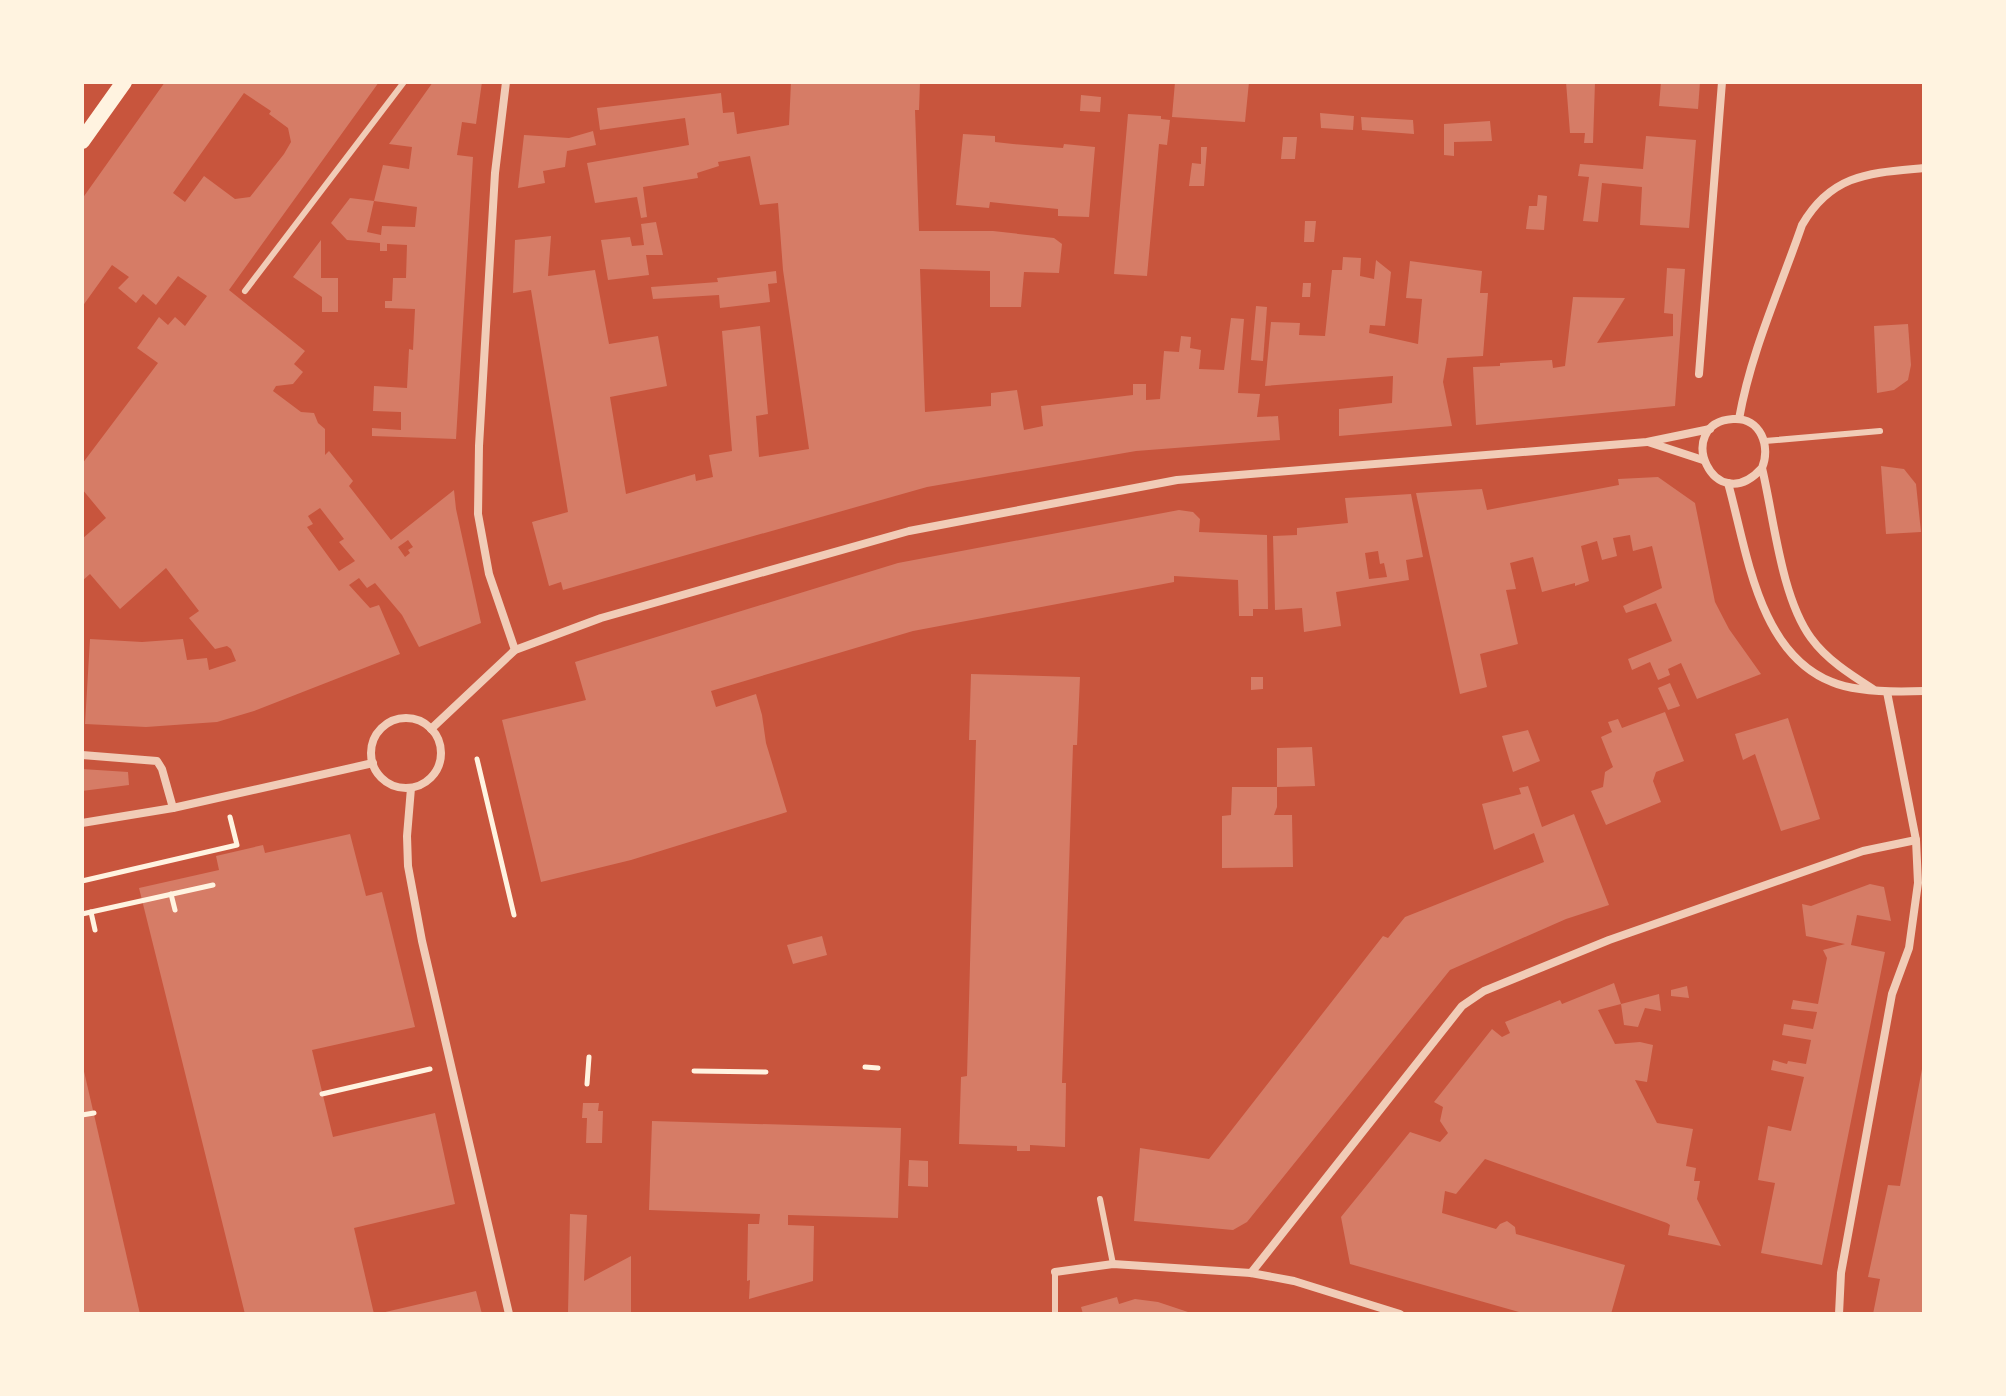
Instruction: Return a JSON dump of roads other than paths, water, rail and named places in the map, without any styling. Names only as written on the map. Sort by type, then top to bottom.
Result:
[{"type":"main road","points":[[82,141],[124,82]]},
{"type":"street","points":[[506,82],[495,173],[478,514],[489,574],[515,650]]},
{"type":"street","points":[[1699,374],[1722,82]]},
{"type":"street","points":[[1739,419],[1768,316],[1802,225],[1810,212],[1831,191],[1863,174],[1924,168]]},
{"type":"street","points":[[1739,419],[1758,429],[1765,441],[1766,458],[1762,468],[1746,481],[1728,483],[1707,469],[1702,449],[1710,429],[1718,422],[1739,419]]},
{"type":"street","points":[[431,729],[515,650],[601,618],[909,531],[1177,480],[1647,442],[1710,429]]},
{"type":"street","points":[[1647,442],[1703,460]]},
{"type":"street","points":[[1762,468],[1789,592],[1811,639],[1841,669],[1873,689]]},
{"type":"street","points":[[1728,483],[1761,604],[1770,626],[1790,652],[1813,672],[1835,684],[1887,692],[1924,691]]},
{"type":"street","points":[[1839,1314],[1841,1273],[1892,994],[1909,948],[1918,883],[1920,840],[1887,692]]},
{"type":"street","points":[[408,718],[420,720],[431,729],[437,736],[441,759],[429,779],[411,788],[390,783],[377,772],[373,763],[373,742],[386,724],[408,718]]},
{"type":"street","points":[[82,755],[157,761],[173,808]]},
{"type":"street","points":[[82,823],[173,808],[373,763]]},
{"type":"street","points":[[411,788],[408,866],[422,941],[509,1314]]},
{"type":"street","points":[[1251,1273],[1462,1006],[1484,991],[1609,940],[1863,851],[1920,840]]},
{"type":"street","points":[[1055,1272],[1113,1264],[1251,1273],[1294,1281],[1400,1314]]},
{"type":"lane","points":[[245,291],[404,82]]},
{"type":"lane","points":[[1765,441],[1880,431]]},
{"type":"lane","points":[[1100,1199],[1113,1264]]},
{"type":"lane","points":[[1055,1272],[1055,1314]]}]
